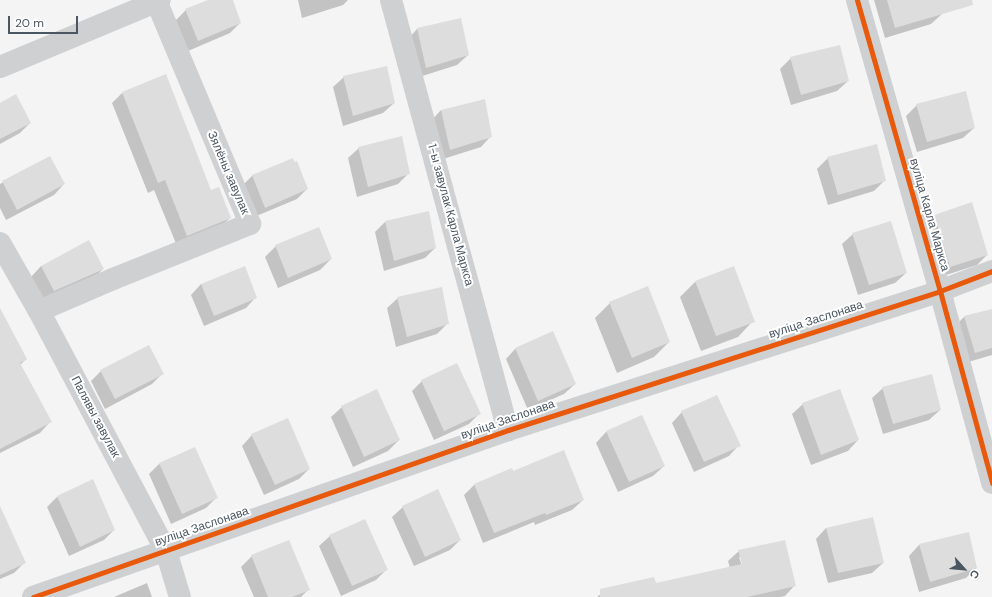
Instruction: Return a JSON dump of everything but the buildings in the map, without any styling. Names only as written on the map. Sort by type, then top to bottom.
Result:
[{"type":"street","name":"1-ы завулак Карла Маркса","points":[[391,0],[508,430]]},
{"type":"street","name":"вуліца Карла Маркса","points":[[857,0],[940,291],[992,484]]},
{"type":"street","points":[[0,67],[157,1]]},
{"type":"street","name":"Зялёны завулак","points":[[39,311],[113,279],[250,224],[157,1]]},
{"type":"street","name":"Палявы завулак","points":[[0,243],[39,311],[166,551],[180,597]]},
{"type":"street","name":"вуліца Заслонава","points":[[32,597],[508,430],[940,291],[992,271]]},
{"type":"cycle path","points":[[857,0],[940,291],[992,483]]},
{"type":"cycle path","points":[[33,597],[508,430],[940,291],[992,271]]}]
